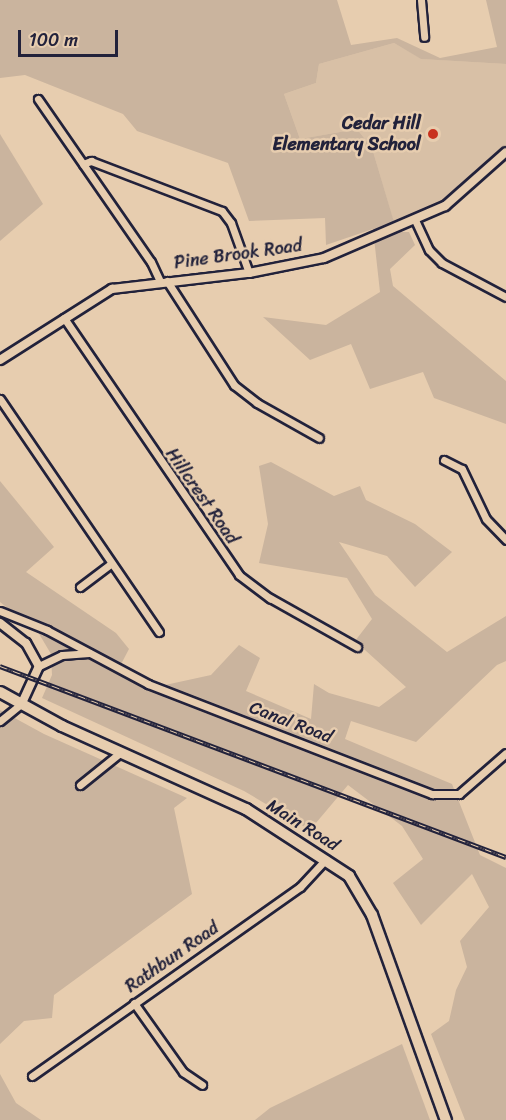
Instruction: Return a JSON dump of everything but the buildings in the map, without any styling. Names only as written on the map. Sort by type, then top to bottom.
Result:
[{"type":"main road","name":"Main Road","points":[[0,692],[121,752],[246,809],[349,876],[366,900],[446,1120]]},
{"type":"street","points":[[421,0],[424,37]]},
{"type":"street","points":[[38,99],[234,385],[256,403],[319,438]]},
{"type":"street","name":"Pine Brook Road","points":[[0,360],[112,289],[163,281],[249,273],[306,263],[415,220],[455,200],[506,153]]},
{"type":"street","points":[[82,164],[91,161],[222,211],[231,223],[249,273]]},
{"type":"street","points":[[415,220],[429,249],[442,263],[506,297]]},
{"type":"street","name":"Hillcrest Road","points":[[64,318],[239,575],[270,598],[357,647]]},
{"type":"street","points":[[0,399],[159,632]]},
{"type":"street","points":[[444,460],[462,469],[486,519],[506,540]]},
{"type":"street","points":[[80,587],[111,564]]},
{"type":"street","name":"Canal Road","points":[[0,611],[148,684],[418,790],[454,795],[506,753]]},
{"type":"street","points":[[0,623],[26,643],[39,666]]},
{"type":"street","points":[[0,721],[22,703],[39,666],[62,655],[89,653]]},
{"type":"street","points":[[80,785],[121,752]]},
{"type":"street","name":"Rathbun Road","points":[[32,1076],[300,887],[326,859]]},
{"type":"street","points":[[134,1003],[183,1072],[202,1085]]},
{"type":"shaded area","points":[[0,0],[337,0],[351,45],[397,38],[440,58],[497,47],[486,0],[506,0],[506,64],[421,59],[394,43],[319,64],[316,83],[284,94],[300,139],[357,129],[372,148],[397,232],[409,232],[415,245],[390,269],[393,286],[506,381],[506,424],[434,398],[423,372],[370,389],[351,344],[310,360],[263,317],[326,325],[380,292],[373,229],[326,245],[325,218],[249,221],[228,163],[137,131],[123,114],[25,75],[0,78]]},
{"type":"shaded area","name":"Cedar Hill Elementary School","points":[[394,43],[422,59],[506,64],[506,145],[442,203],[394,223],[372,148],[357,129],[300,139],[284,94],[316,83],[319,64]]},
{"type":"shaded area","points":[[0,134],[43,204],[0,241]]},
{"type":"shaded area","points":[[271,462],[334,496],[360,486],[366,500],[415,524],[452,552],[415,587],[387,556],[339,542],[375,595],[447,652],[506,616],[506,661],[497,665],[416,742],[351,721],[345,739],[452,784],[480,855],[506,868],[506,1120],[465,1120],[431,1034],[449,1021],[456,990],[467,967],[460,941],[489,907],[472,874],[421,925],[393,883],[423,859],[402,826],[348,785],[310,830],[244,791],[42,698],[52,675],[51,654],[38,632],[0,602],[0,481],[54,547],[26,572],[116,633],[129,649],[119,668],[156,687],[211,675],[239,645],[260,658],[246,691],[311,719],[314,684],[329,693],[379,707],[406,687],[355,641],[372,619],[347,578],[259,563],[268,524],[259,466]]},
{"type":"shaded area","points":[[0,710],[44,734],[187,798],[174,808],[192,894],[54,995],[52,1018],[24,1021],[0,1044]]},
{"type":"shaded area","points":[[402,1044],[430,1120],[255,1120],[270,1108]]},
{"type":"shaded area","points":[[0,1074],[16,1103],[41,1120],[0,1120]]},
{"type":"railway","points":[[0,666],[506,857]]},
{"type":"place","name":"Cedar Hill Elementary School","points":[[433,134]]}]
